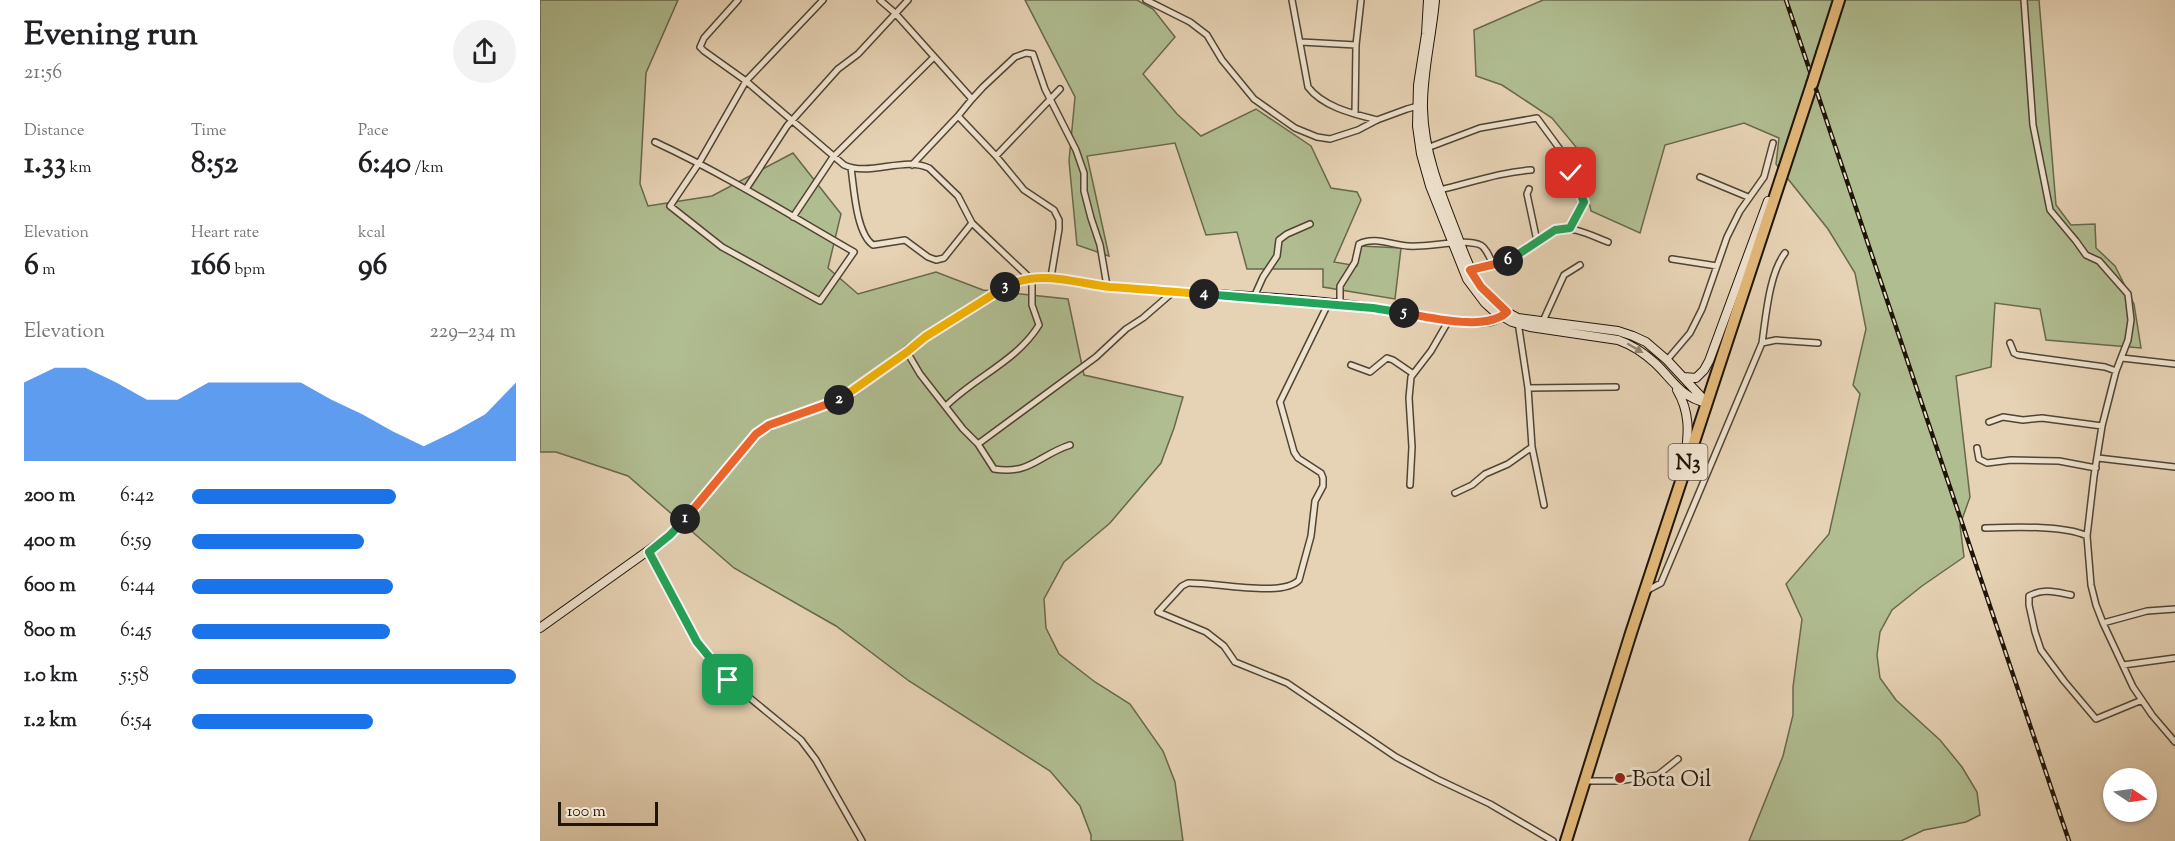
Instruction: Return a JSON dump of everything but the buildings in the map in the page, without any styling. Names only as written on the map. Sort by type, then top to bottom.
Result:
[{"type":"highway","name":"N3","points":[[1566,841],[1583,781],[1839,0]]},
{"type":"street","points":[[738,0],[704,38],[700,46],[746,81],[833,157],[851,168],[912,165],[923,165],[929,168],[958,196],[972,222],[1032,280],[1032,305],[1039,325],[1030,340],[946,406]]},
{"type":"street","points":[[655,142],[699,163],[854,252],[820,301],[722,248],[670,206],[699,163],[746,81],[823,0]]},
{"type":"street","points":[[880,0],[895,13],[972,99]]},
{"type":"street","points":[[746,189],[792,120],[838,69],[858,54],[908,0]]},
{"type":"street","points":[[1146,0],[1190,22],[1207,36],[1222,60],[1254,99],[1295,128],[1317,137],[1330,139],[1420,106]]},
{"type":"street","points":[[1292,0],[1308,87],[1314,95],[1355,114],[1377,120]]},
{"type":"street","points":[[1355,114],[1356,45],[1361,0]]},
{"type":"street","points":[[1428,0],[1420,106],[1421,154],[1430,186],[1456,243],[1481,287],[1504,315]]},
{"type":"street","points":[[1435,0],[1433,32],[1420,106],[1427,148],[1467,279],[1477,294],[1504,315],[1518,321],[1618,340],[1634,346],[1654,362],[1673,384],[1694,400],[1707,403]]},
{"type":"street","points":[[2024,0],[2033,125],[2050,210],[2086,255],[2099,261],[2128,294],[2131,320],[2128,340],[2116,371],[2102,426],[2087,536],[2091,585],[2103,623],[2133,687],[2175,742]]},
{"type":"street","points":[[1301,42],[1356,45]]},
{"type":"street","points":[[912,165],[982,87],[1015,57],[1026,53],[1033,54],[1050,100],[1076,150],[1084,173],[1084,191],[1100,245],[1107,286]]},
{"type":"street","points":[[793,217],[833,157],[934,57]]},
{"type":"street","points":[[996,156],[1060,89]]},
{"type":"street","points":[[958,116],[1024,190],[1054,210],[1059,220],[1059,228],[1051,277]]},
{"type":"street","points":[[1427,148],[1480,128],[1537,118],[1570,163],[1575,184],[1582,194],[1584,202],[1570,228]]},
{"type":"street","points":[[1667,360],[1690,333],[1697,319],[1728,237],[1749,197],[1759,187],[1764,177],[1773,143]]},
{"type":"street","points":[[1682,376],[1696,378],[1709,361],[1776,180],[1789,153]]},
{"type":"street","points":[[851,168],[863,232],[868,242],[873,245],[905,240],[928,257],[936,260],[944,258],[972,222]]},
{"type":"street","points":[[1440,190],[1509,172],[1531,170]]},
{"type":"street","points":[[1700,177],[1749,197]]},
{"type":"street","points":[[1529,189],[1527,194],[1537,242]]},
{"type":"street","points":[[1254,297],[1263,277],[1277,256],[1279,240],[1311,224]]},
{"type":"street","points":[[1470,270],[1509,260],[1555,230],[1570,228],[1608,242]]},
{"type":"street","points":[[1340,305],[1340,286],[1355,262],[1359,244],[1364,242],[1377,241],[1407,246],[1479,243],[1485,247],[1493,264]]},
{"type":"street","points":[[1645,592],[1660,583],[1762,343],[1773,287],[1780,260],[1785,253]]},
{"type":"street","points":[[1672,259],[1718,266]]},
{"type":"street","points":[[1543,321],[1564,275],[1580,265]]},
{"type":"street","points":[[540,628],[649,552],[681,524],[756,434],[769,425],[847,396],[925,337],[1008,285],[1022,280],[1051,277],[1107,286],[1373,308],[1449,320],[1487,322],[1504,315]]},
{"type":"street","points":[[978,444],[1095,357],[1173,292]]},
{"type":"street","points":[[1328,304],[1280,402],[1294,452],[1298,458],[1321,473],[1323,478],[1323,486],[1315,501],[1311,536],[1299,580],[1295,585],[1286,588],[1238,588],[1188,583],[1182,586],[1158,612],[1206,632],[1224,646],[1235,662],[1287,682],[1396,757],[1490,804],[1553,841]]},
{"type":"street","points":[[1410,485],[1412,447],[1408,398],[1412,373],[1431,351],[1449,320]]},
{"type":"street","points":[[1518,321],[1543,321],[1633,336],[1646,342],[1667,360],[1707,403]]},
{"type":"street","points":[[1518,321],[1528,388],[1532,447],[1544,505]]},
{"type":"street","points":[[1762,343],[1776,340],[1818,343]]},
{"type":"street","points":[[2010,343],[2014,353],[2018,355],[2105,367],[2116,371]]},
{"type":"street","points":[[907,352],[920,374],[963,429],[978,444],[994,469],[1012,472],[1036,463],[1058,449],[1070,445]]},
{"type":"street","points":[[1352,366],[1370,372],[1387,358],[1412,373]]},
{"type":"street","points":[[2122,358],[2175,364]]},
{"type":"street","points":[[1673,384],[1686,408],[1688,425],[1685,454],[1674,504]]},
{"type":"street","points":[[1528,388],[1616,387]]},
{"type":"street","points":[[1989,422],[2003,417],[2023,420],[2042,418],[2102,426]]},
{"type":"street","points":[[1455,493],[1472,485],[1485,474],[1508,464],[1532,447]]},
{"type":"street","points":[[1977,448],[1979,459],[1987,463],[2011,460],[2050,461],[2096,468]]},
{"type":"street","points":[[2098,458],[2175,467]]},
{"type":"street","points":[[1985,528],[2033,528],[2080,532],[2087,536]]},
{"type":"street","points":[[649,552],[697,642],[728,680],[801,740],[816,760],[862,841]]},
{"type":"street","points":[[2071,595],[2050,590],[2035,592],[2029,596],[2035,632],[2046,658],[2096,719],[2142,700]]},
{"type":"street","points":[[2103,623],[2146,612],[2175,609]]},
{"type":"street","points":[[2123,665],[2175,657]]},
{"type":"street","points":[[1583,781],[1618,781],[1658,775],[1678,759]]},
{"type":"green space","points":[[540,0],[678,0],[646,73],[640,184],[648,206],[712,196],[793,153],[841,214],[828,268],[858,294],[936,272],[983,290],[1068,299],[1084,375],[1183,397],[1161,463],[1110,523],[1064,562],[1044,599],[1046,628],[1059,654],[1095,682],[1130,704],[1163,751],[1175,782],[1183,841],[1091,841],[1080,806],[1050,771],[909,681],[836,626],[734,568],[628,476],[556,452],[540,452]]},
{"type":"green space","points":[[1025,0],[1137,0],[1153,9],[1175,37],[1143,74],[1177,114],[1201,136],[1256,109],[1311,146],[1331,188],[1357,192],[1361,200],[1334,262],[1357,266],[1360,246],[1401,248],[1395,299],[1323,287],[1323,269],[1247,269],[1237,232],[1206,235],[1175,143],[1087,156],[1109,256],[1077,245],[1069,161],[1075,97]]},
{"type":"green space","points":[[1543,0],[2039,0],[2056,205],[2071,225],[2095,224],[2096,248],[2115,266],[2134,304],[2141,348],[2046,340],[2040,309],[1995,303],[1991,367],[1956,376],[1970,497],[1960,525],[1964,557],[1892,610],[1880,632],[1877,655],[1880,678],[1896,700],[1940,740],[1962,767],[1977,792],[1980,815],[1966,822],[1924,830],[1901,841],[1749,841],[1783,756],[1793,715],[1793,687],[1802,619],[1786,584],[1829,534],[1860,394],[1853,385],[1866,329],[1855,273],[1828,229],[1776,164],[1779,138],[1744,123],[1665,145],[1640,233],[1591,211],[1576,147],[1552,118],[1502,85],[1476,76],[1474,30]]},
{"type":"railway","points":[[1786,0],[2069,841]]},
{"type":"place","name":"Bota Oil","points":[[1620,778]]},
{"type":"route","points":[[728,680],[697,642],[649,552],[681,524],[742,448],[769,425],[847,396],[925,337],[1008,285],[1022,280],[1051,277],[1107,286],[1373,308],[1449,320],[1487,322],[1497,320],[1507,312],[1481,287],[1470,270],[1509,260],[1555,230],[1570,228],[1584,202],[1571,173]]}]
